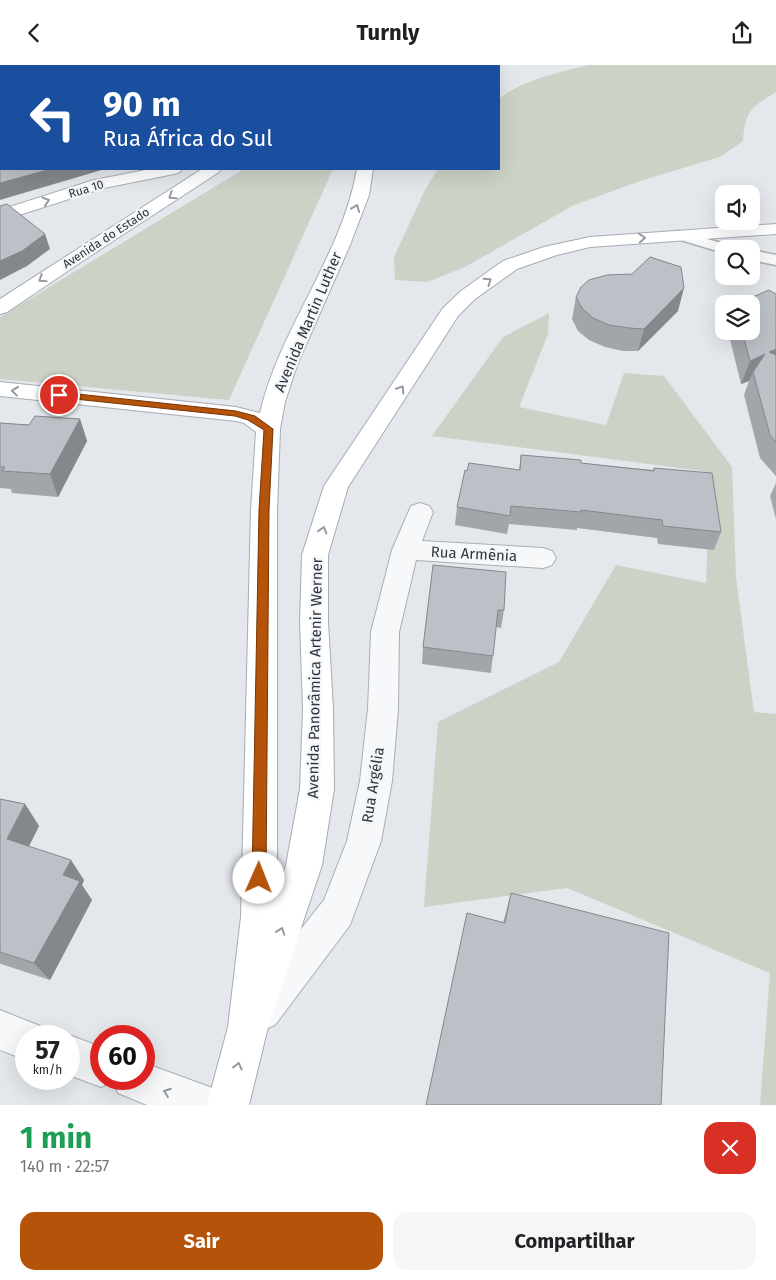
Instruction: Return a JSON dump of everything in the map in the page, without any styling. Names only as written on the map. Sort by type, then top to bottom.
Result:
[{"type":"main road","name":"Rua 10","points":[[0,216],[100,184],[167,170]]},
{"type":"main road","name":"Avenida do Estado","points":[[0,308],[83,252],[211,170]]},
{"type":"main road","name":"Avenida Martin Luther","points":[[228,1105],[248,1027],[259,917],[264,510],[268,429],[274,402],[286,365],[341,245],[361,195],[365,170]]},
{"type":"main road","name":"Avenida Panorâmica Artenir Werner","points":[[248,1027],[304,865],[317,789],[318,709],[314,622],[315,555],[336,486],[450,312],[468,295],[510,265],[551,251],[590,242],[776,229]]},
{"type":"main road","points":[[0,389],[236,413],[252,418],[268,429]]},
{"type":"street","name":"Rua Argélia","points":[[248,1027],[337,912],[364,841],[376,781],[383,709],[385,632],[406,550],[420,512]]},
{"type":"street","name":"Rua Armênia","points":[[406,550],[543,558]]},
{"type":"street","points":[[0,1030],[15,1036]]},
{"type":"street","points":[[155,1087],[203,1105]]},
{"type":"lane","points":[[679,235],[715,246]]},
{"type":"lane","points":[[760,257],[776,260]]},
{"type":"shaded area","points":[[588,65],[776,65],[776,92],[755,106],[751,111],[745,123],[743,141],[720,157],[640,181],[572,206],[465,267],[427,282],[395,280],[394,257],[425,190],[437,170],[500,170],[500,98],[529,82]]},
{"type":"shaded area","points":[[242,170],[333,170],[229,400],[0,379],[0,317]]},
{"type":"shaded area","points":[[549,313],[548,334],[519,407],[606,425],[624,373],[664,376],[732,467],[736,578],[754,712],[776,714],[776,1105],[760,1105],[770,973],[567,888],[424,907],[438,722],[559,662],[616,565],[706,583],[710,472],[432,436],[503,337]]},
{"type":"building","points":[[0,170],[47,170],[0,183]]},
{"type":"building","points":[[7,204],[45,234],[22,251],[0,261],[0,206]]},
{"type":"building","points":[[650,257],[681,267],[684,288],[644,329],[609,325],[593,318],[582,308],[576,297],[581,287],[589,280],[607,275],[632,274]]},
{"type":"building","points":[[769,290],[776,294],[776,349],[769,352],[776,355],[776,442],[770,435],[753,372],[765,354],[750,361],[744,340],[760,340],[760,295],[758,295]]},
{"type":"building","points":[[35,416],[80,419],[50,474],[2,471],[5,467],[0,467],[0,423],[29,425]]},
{"type":"building","points":[[521,455],[581,460],[581,463],[654,471],[654,468],[712,473],[721,532],[663,526],[662,520],[581,510],[581,512],[511,506],[510,516],[457,507],[465,470],[467,471],[469,463],[520,470]]},
{"type":"building","points":[[433,565],[506,572],[504,610],[498,610],[493,656],[423,647]]},
{"type":"building","points":[[0,799],[25,804],[7,839],[71,860],[63,875],[80,881],[34,963],[0,952]]},
{"type":"building","points":[[511,893],[669,933],[661,1105],[426,1105],[467,913],[505,923]]},
{"type":"route","points":[[59,395],[236,413],[252,418],[268,429],[264,510],[259,878]]}]
